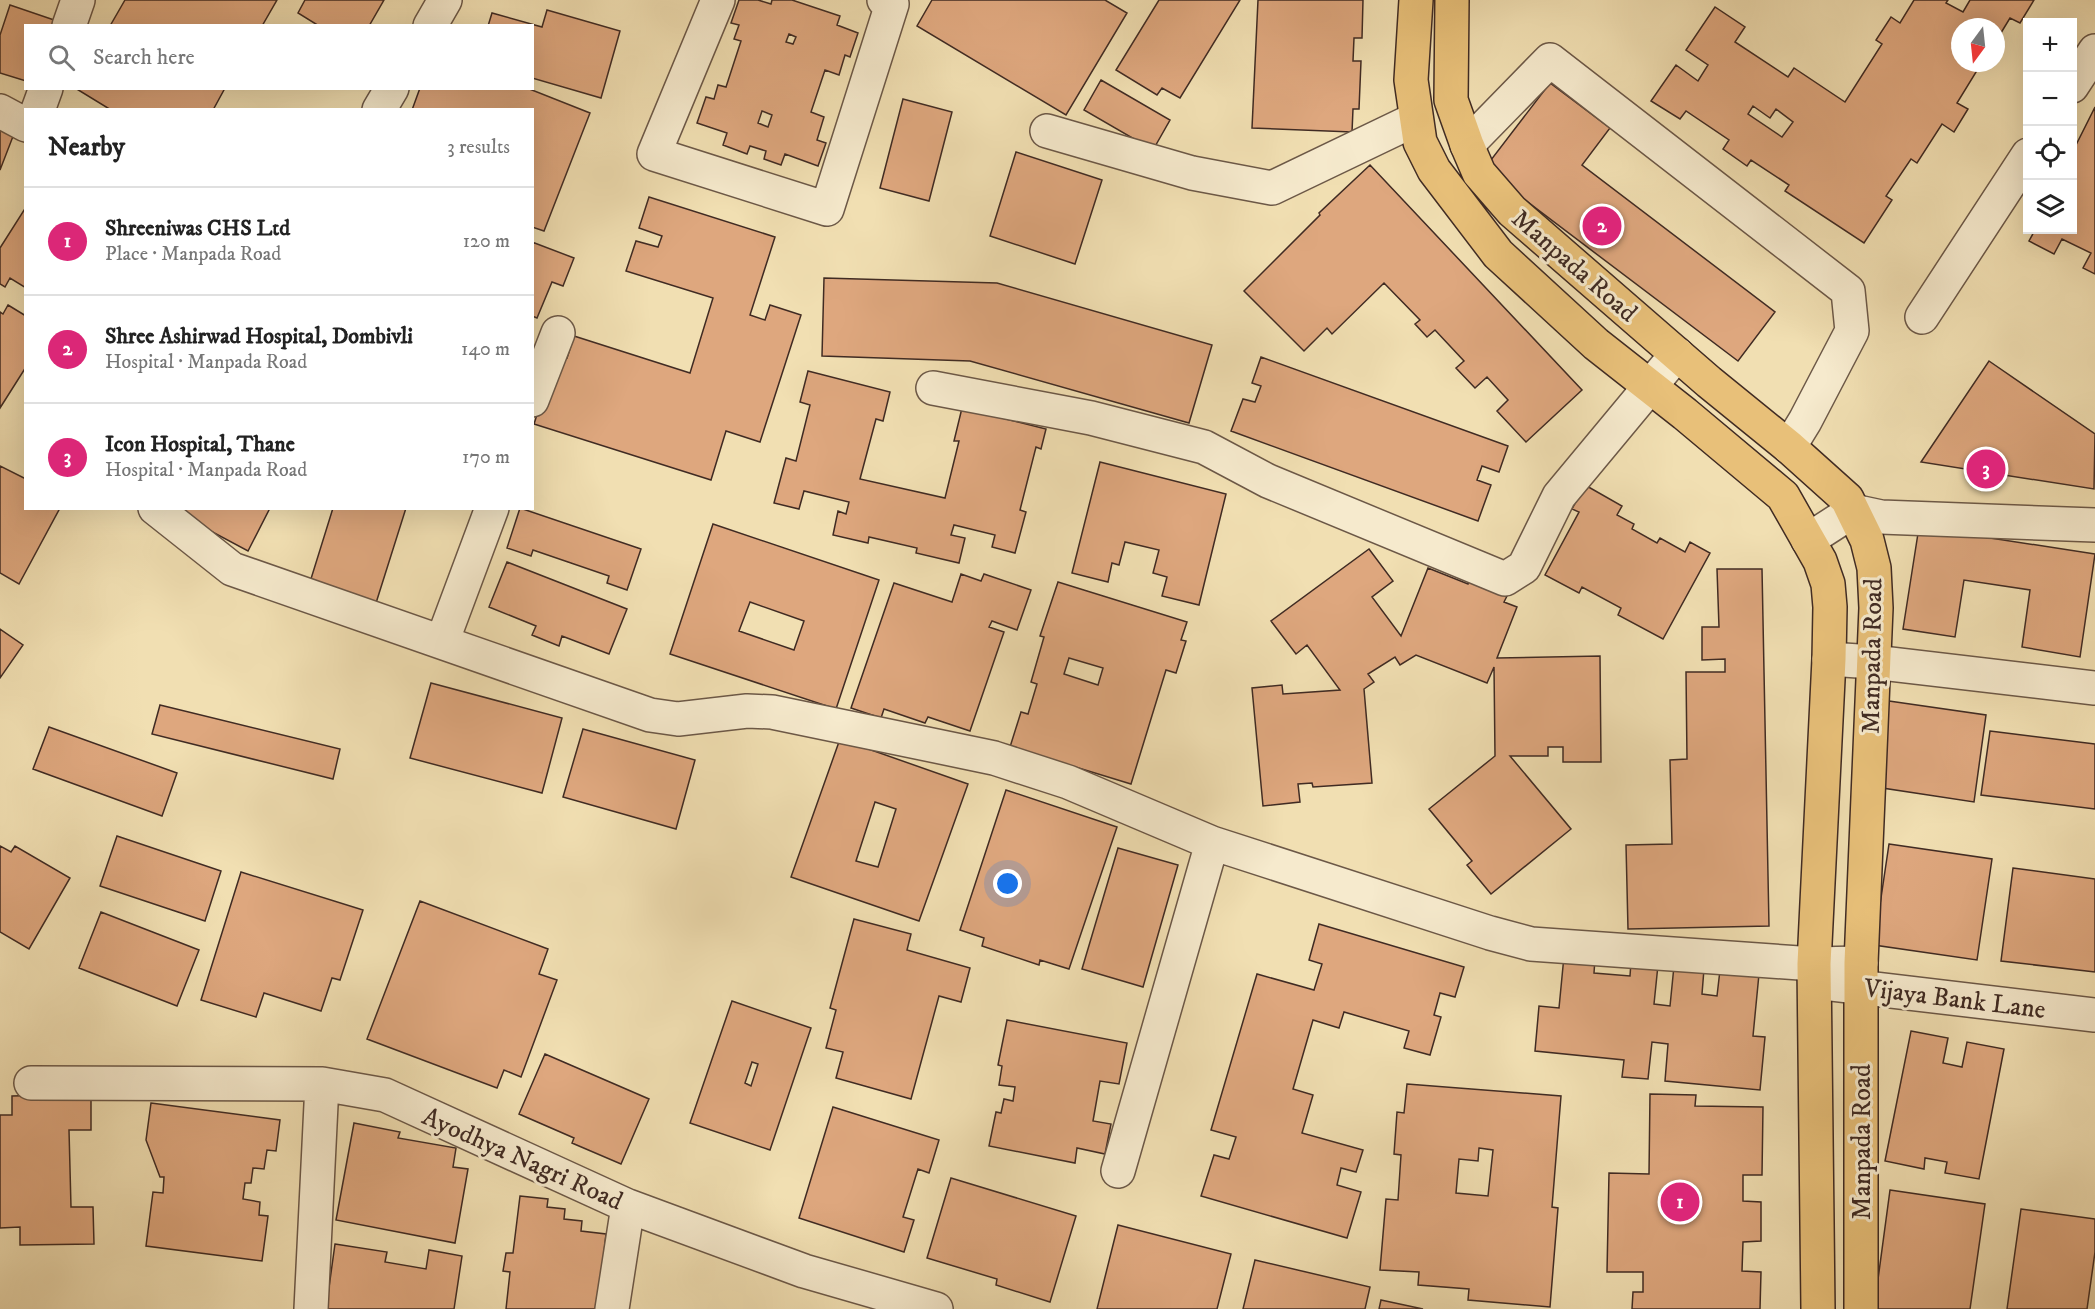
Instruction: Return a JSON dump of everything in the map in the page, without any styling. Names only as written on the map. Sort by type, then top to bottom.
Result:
[{"type":"main road","name":"Manpada Road","points":[[1416,0],[1411,80],[1420,142],[1434,170],[1498,254],[1596,344],[1685,414],[1783,496],[1820,561],[1828,584],[1829,658],[1814,973],[1818,1309]]},
{"type":"main road","name":"Manpada Road","points":[[1452,0],[1451,100],[1479,173],[1512,211],[1847,499],[1867,540],[1874,568],[1876,608],[1861,975],[1861,1309]]},
{"type":"main road","points":[[1434,170],[1467,146]]},
{"type":"street","points":[[70,24],[78,0]]},
{"type":"street","points":[[431,24],[445,0]]},
{"type":"street","points":[[718,0],[654,154],[828,209],[892,3],[884,0]]},
{"type":"street","points":[[2077,80],[2095,51]]},
{"type":"street","points":[[1467,146],[1550,60],[1848,291],[1852,331],[1789,447]]},
{"type":"street","points":[[39,108],[45,90]]},
{"type":"street","points":[[380,108],[391,90]]},
{"type":"street","points":[[0,111],[24,124]]},
{"type":"street","points":[[1047,131],[1192,173],[1272,188],[1416,119]]},
{"type":"street","points":[[1922,317],[2023,163]]},
{"type":"street","points":[[534,395],[558,333]]},
{"type":"street","points":[[933,388],[1091,418],[1204,447],[1268,481],[1505,579],[1524,567],[1559,496],[1677,354]]},
{"type":"street","name":"Vijaya Bank Lane","points":[[157,510],[232,569],[650,715],[678,719],[747,711],[772,712],[994,758],[1068,782],[1212,843],[1490,933],[1531,944],[1814,973],[1861,975],[2095,1015]]},
{"type":"street","points":[[442,642],[491,510]]},
{"type":"street","points":[[1808,540],[1853,511],[1881,517],[2095,525]]},
{"type":"street","points":[[1829,658],[2095,688]]},
{"type":"street","points":[[1118,1171],[1212,843]]},
{"type":"street","name":"Ayodhya Nagri Road","points":[[32,1083],[322,1084],[385,1095],[628,1206],[804,1271],[936,1309]]},
{"type":"street","points":[[311,1309],[322,1084]]},
{"type":"street","points":[[612,1309],[628,1206]]},
{"type":"building","points":[[125,0],[277,0],[263,24],[111,24]]},
{"type":"building","points":[[305,0],[384,0],[370,24],[316,24],[298,13]]},
{"type":"building","points":[[739,0],[758,0],[771,4],[772,0],[792,0],[840,16],[837,25],[858,33],[850,57],[845,55],[839,75],[825,70],[811,112],[824,117],[817,140],[826,143],[818,166],[785,154],[781,165],[764,159],[766,151],[750,146],[747,154],[723,145],[727,133],[697,123],[706,97],[714,99],[718,85],[726,87],[741,41],[734,39],[739,25],[731,23]],"holes":[[[789,34],[796,37],[793,44],[786,42]],[[762,111],[772,115],[768,127],[758,123]]]},
{"type":"building","points":[[932,0],[1105,0],[1127,13],[1066,115],[917,26]]},
{"type":"building","points":[[1159,0],[1240,0],[1180,98],[1162,88],[1157,95],[1116,70]]},
{"type":"building","points":[[1258,0],[1363,0],[1362,38],[1354,38],[1353,61],[1361,61],[1359,109],[1353,109],[1352,132],[1252,128]]},
{"type":"building","points":[[1914,0],[1948,0],[1946,3],[1963,12],[1970,0],[2034,0],[2020,23],[2010,18],[2005,26],[2005,18],[1951,18],[1951,72],[1976,72],[1957,103],[1968,109],[1954,132],[1942,124],[1917,163],[1911,159],[1886,196],[1892,200],[1864,243],[1785,191],[1789,185],[1751,160],[1747,166],[1723,149],[1729,140],[1686,111],[1680,119],[1651,101],[1676,65],[1698,81],[1708,65],[1686,50],[1715,7],[1745,27],[1735,42],[1788,77],[1794,68],[1845,102],[1882,44],[1876,40],[1891,17],[1900,23]],"holes":[[[1753,106],[1770,118],[1776,109],[1793,122],[1782,137],[1748,114]]]},
{"type":"building","points":[[10,5],[60,22],[60,24],[24,24],[24,80],[0,73],[0,35]]},
{"type":"building","points":[[547,10],[620,31],[601,98],[534,79],[534,25],[542,27]]},
{"type":"building","points":[[492,13],[531,24],[489,24]]},
{"type":"building","points":[[1101,80],[1170,120],[1153,150],[1084,110]]},
{"type":"building","points":[[1550,83],[1610,128],[1582,165],[1775,312],[1738,361],[1484,169]]},
{"type":"building","points":[[78,90],[224,90],[214,108],[108,108]]},
{"type":"building","points":[[419,90],[532,90],[590,113],[544,231],[534,228],[534,108],[413,108]]},
{"type":"building","points":[[903,99],[952,112],[929,201],[880,188]]},
{"type":"building","points":[[2095,107],[2095,274],[2083,268],[2091,253],[2062,239],[2054,254],[2029,241],[2033,234],[2077,234],[2077,143]]},
{"type":"building","points":[[0,119],[17,126],[0,170]]},
{"type":"building","points":[[1016,152],[1102,180],[1075,264],[990,236]]},
{"type":"building","points":[[1370,165],[1582,390],[1526,442],[1497,411],[1508,400],[1487,377],[1475,388],[1456,368],[1464,361],[1435,330],[1427,337],[1415,324],[1420,320],[1384,283],[1332,334],[1327,328],[1304,351],[1244,291],[1320,215],[1319,213]]},
{"type":"building","points":[[649,197],[775,237],[750,315],[765,320],[770,305],[801,315],[760,442],[726,431],[711,480],[534,424],[556,355],[567,358],[574,336],[690,373],[713,298],[626,271],[636,241],[658,247],[662,236],[639,228]]},
{"type":"building","points":[[24,210],[24,287],[10,278],[5,287],[0,284],[0,248]]},
{"type":"building","points":[[534,243],[574,258],[563,286],[552,282],[537,318],[534,317]]},
{"type":"building","points":[[824,278],[997,283],[1212,345],[1189,423],[970,361],[822,356]]},
{"type":"building","points":[[8,305],[24,315],[24,370],[0,408],[0,312],[3,314]]},
{"type":"building","points":[[1261,357],[1508,446],[1499,472],[1482,466],[1477,480],[1491,485],[1478,521],[1231,431],[1243,399],[1255,402],[1261,386],[1252,383]]},
{"type":"building","points":[[1989,361],[2095,434],[2094,489],[1921,462]]},
{"type":"building","points":[[808,371],[890,392],[883,421],[876,419],[860,479],[945,498],[959,441],[954,441],[962,408],[1046,429],[1041,449],[1036,447],[1020,510],[1026,512],[1015,553],[992,547],[995,535],[954,525],[951,535],[965,538],[959,563],[916,553],[917,548],[869,537],[868,543],[833,535],[838,511],[846,514],[849,502],[804,491],[799,509],[774,503],[786,458],[796,461],[810,405],[800,402]]},
{"type":"building","points":[[1100,462],[1226,494],[1199,605],[1162,596],[1167,577],[1153,573],[1159,550],[1125,542],[1119,565],[1112,563],[1108,582],[1072,573]]},
{"type":"building","points":[[0,466],[24,478],[24,510],[59,510],[19,584],[0,573]]},
{"type":"building","points":[[1585,485],[1622,506],[1617,515],[1634,524],[1632,529],[1657,543],[1660,538],[1685,552],[1690,542],[1710,553],[1663,639],[1618,615],[1621,608],[1582,587],[1579,593],[1545,575],[1579,512],[1572,509]]},
{"type":"building","points":[[176,510],[269,510],[248,551],[175,512]]},
{"type":"building","points":[[332,510],[405,510],[376,603],[310,582]]},
{"type":"building","points":[[519,510],[526,510],[641,549],[627,590],[607,583],[609,576],[533,550],[531,556],[507,548]]},
{"type":"building","points":[[713,524],[879,580],[836,709],[670,654]],"holes":[[[750,602],[804,621],[794,650],[739,631]]]},
{"type":"building","points":[[1919,527],[2095,554],[2080,657],[2022,647],[2030,590],[1964,580],[1955,637],[1903,629]]},
{"type":"building","points":[[1369,549],[1393,581],[1372,597],[1401,636],[1428,568],[1468,584],[1471,575],[1510,590],[1504,602],[1517,607],[1497,658],[1600,656],[1601,762],[1563,762],[1563,747],[1548,747],[1548,756],[1510,756],[1571,829],[1491,894],[1467,865],[1472,861],[1429,809],[1495,756],[1494,667],[1487,683],[1416,655],[1400,665],[1395,657],[1368,674],[1374,682],[1364,689],[1372,783],[1313,787],[1312,783],[1298,784],[1300,802],[1263,806],[1252,688],[1282,685],[1283,694],[1340,690],[1307,645],[1296,654],[1271,621]]},
{"type":"building","points":[[507,562],[627,609],[609,654],[562,636],[559,646],[532,635],[536,626],[489,607]]},
{"type":"building","points":[[1717,569],[1762,569],[1769,926],[1628,929],[1626,845],[1672,844],[1670,760],[1687,759],[1686,672],[1725,672],[1725,659],[1702,660],[1702,627],[1719,627]]},
{"type":"building","points":[[961,574],[981,581],[984,574],[1031,590],[1017,630],[992,621],[989,627],[1004,632],[970,731],[928,717],[925,723],[884,709],[881,718],[851,708],[894,583],[952,602]]},
{"type":"building","points":[[1058,582],[1187,622],[1181,640],[1186,641],[1176,673],[1166,670],[1131,784],[1010,747],[1021,712],[1028,714],[1037,684],[1031,682],[1044,637],[1040,636]],"holes":[[[1069,658],[1103,668],[1098,685],[1064,674]]]},
{"type":"building","points":[[0,629],[23,645],[0,678]]},
{"type":"building","points":[[431,683],[562,718],[542,793],[410,758]]},
{"type":"building","points":[[1889,701],[1986,715],[1974,802],[1876,787]]},
{"type":"building","points":[[160,705],[340,749],[333,779],[152,734]]},
{"type":"building","points":[[49,727],[177,773],[162,816],[33,769]]},
{"type":"building","points":[[583,729],[695,760],[676,829],[563,797]]},
{"type":"building","points":[[1990,731],[2095,744],[2095,809],[1981,795]]},
{"type":"building","points":[[840,739],[968,784],[919,921],[791,877]],"holes":[[[875,802],[896,809],[878,867],[856,861]]]},
{"type":"building","points":[[1006,790],[1117,827],[1069,969],[1040,960],[1039,965],[982,946],[984,938],[960,930]]},
{"type":"building","points":[[117,836],[221,871],[205,921],[100,886]]},
{"type":"building","points":[[1889,844],[1992,859],[1977,960],[1874,945]]},
{"type":"building","points":[[0,846],[11,852],[15,846],[70,878],[29,949],[0,932]]},
{"type":"building","points":[[1118,848],[1178,865],[1143,987],[1082,969]]},
{"type":"building","points":[[2013,868],[2095,879],[2095,972],[2001,961]]},
{"type":"building","points":[[241,872],[363,910],[340,980],[332,978],[321,1011],[264,993],[256,1017],[201,1000]]},
{"type":"building","points":[[420,901],[548,949],[539,974],[557,980],[521,1077],[504,1070],[497,1088],[367,1039]]},
{"type":"building","points":[[101,912],[199,950],[177,1006],[79,968]]},
{"type":"building","points":[[854,919],[911,934],[907,950],[970,968],[961,1002],[939,996],[911,1099],[836,1078],[843,1052],[826,1048],[836,1010],[830,1008]]},
{"type":"building","points":[[1319,924],[1464,967],[1455,997],[1440,993],[1434,1015],[1441,1017],[1430,1055],[1404,1048],[1409,1031],[1344,1012],[1339,1028],[1313,1020],[1293,1089],[1313,1095],[1302,1133],[1363,1150],[1356,1172],[1341,1168],[1337,1185],[1361,1192],[1347,1238],[1201,1196],[1214,1155],[1229,1159],[1236,1137],[1211,1130],[1257,974],[1314,990],[1322,964],[1309,960]]},
{"type":"building","points":[[1564,956],[1595,959],[1594,973],[1630,976],[1631,962],[1658,965],[1654,1004],[1670,1006],[1674,966],[1704,969],[1702,994],[1717,996],[1720,970],[1759,974],[1753,1036],[1765,1037],[1760,1090],[1665,1081],[1668,1044],[1652,1042],[1648,1079],[1622,1077],[1624,1060],[1535,1051],[1539,1006],[1559,1008]]},
{"type":"building","points":[[732,1001],[811,1028],[770,1150],[690,1123]],"holes":[[[752,1062],[758,1064],[751,1086],[745,1083]]]},
{"type":"building","points":[[1007,1020],[1127,1043],[1119,1084],[1100,1081],[1093,1121],[1111,1124],[1105,1154],[1077,1148],[1075,1163],[989,1146],[996,1112],[1001,1113],[1004,1099],[1013,1101],[1015,1087],[999,1085],[1002,1066],[998,1065]]},
{"type":"building","points":[[1911,1031],[1948,1038],[1943,1063],[1962,1067],[1967,1042],[2004,1049],[1979,1179],[1945,1173],[1947,1162],[1925,1158],[1924,1169],[1885,1161]]},
{"type":"building","points":[[545,1054],[649,1099],[621,1164],[572,1143],[574,1138],[519,1114]]},
{"type":"building","points":[[1407,1084],[1561,1096],[1552,1207],[1558,1208],[1550,1307],[1468,1300],[1469,1289],[1418,1285],[1419,1272],[1380,1270],[1386,1199],[1398,1200],[1401,1155],[1394,1154],[1397,1112],[1404,1113]],"holes":[[[1479,1148],[1493,1150],[1488,1196],[1456,1193],[1459,1159],[1478,1161]]]},
{"type":"building","points":[[91,1094],[91,1130],[69,1130],[71,1207],[93,1207],[94,1244],[20,1245],[20,1227],[0,1228],[0,1115],[12,1115],[12,1096]]},
{"type":"building","points":[[1650,1094],[1696,1095],[1695,1106],[1763,1107],[1762,1175],[1743,1175],[1743,1201],[1761,1202],[1761,1241],[1743,1242],[1742,1271],[1761,1272],[1760,1309],[1632,1309],[1633,1292],[1643,1292],[1643,1272],[1607,1272],[1609,1173],[1649,1174]]},
{"type":"building","points":[[151,1103],[280,1120],[276,1151],[267,1150],[264,1169],[253,1168],[251,1183],[245,1183],[243,1199],[260,1202],[259,1215],[268,1216],[262,1261],[146,1246],[153,1192],[163,1193],[164,1177],[160,1177],[146,1140]]},
{"type":"building","points":[[833,1107],[939,1140],[929,1173],[918,1169],[903,1217],[914,1220],[904,1252],[799,1218]]},
{"type":"building","points":[[354,1123],[400,1132],[398,1138],[456,1148],[453,1167],[468,1169],[455,1243],[336,1220]]},
{"type":"building","points":[[951,1178],[1076,1216],[1050,1302],[996,1285],[997,1279],[927,1258]]},
{"type":"building","points":[[1890,1190],[1985,1204],[1970,1309],[1874,1309]]},
{"type":"building","points":[[520,1196],[548,1199],[547,1207],[565,1209],[564,1219],[582,1221],[581,1231],[606,1234],[598,1309],[506,1309],[510,1272],[503,1271],[506,1253],[513,1253]]},
{"type":"building","points":[[2021,1209],[2095,1219],[2095,1252],[2087,1309],[2007,1309]]},
{"type":"building","points":[[1118,1225],[1231,1254],[1217,1309],[1097,1309]]},
{"type":"building","points":[[335,1244],[387,1252],[385,1262],[426,1269],[429,1250],[462,1256],[454,1309],[326,1309]]},
{"type":"building","points":[[1255,1260],[1370,1287],[1365,1309],[1243,1309]]},
{"type":"building","points":[[1381,1300],[1423,1309],[1379,1309]]},
{"type":"place","name":"Shree Ashirwad Hospital, Dombivli","points":[[1602,226]]},
{"type":"place","name":"Icon Hospital, Thane","points":[[1986,469]]},
{"type":"place","name":"Shreeniwas CHS Ltd","points":[[1680,1202]]}]
